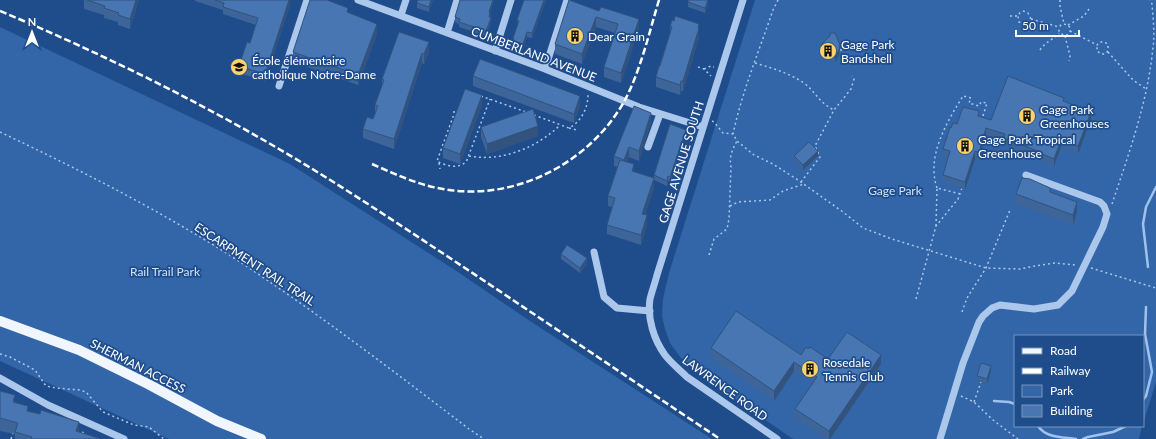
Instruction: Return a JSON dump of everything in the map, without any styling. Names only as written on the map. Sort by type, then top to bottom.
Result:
[{"type":"main road","name":"SHERMAN ACCESS","points":[[0,321],[79,350],[148,384],[217,421],[261,439]]},
{"type":"street","points":[[279,86],[307,0]]},
{"type":"street","name":"CUMBERLAND AVENUE","points":[[358,0],[544,69],[639,107],[703,127]]},
{"type":"street","points":[[401,16],[406,0]]},
{"type":"street","points":[[447,33],[458,0]]},
{"type":"street","points":[[495,51],[511,0]]},
{"type":"street","points":[[544,69],[567,0]]},
{"type":"street","name":"GAGE AVENUE SOUTH","points":[[653,331],[650,317],[650,300],[743,0]]},
{"type":"street","points":[[648,147],[660,114]]},
{"type":"street","points":[[940,439],[966,357],[979,322],[983,316],[992,308],[1000,305],[1034,309],[1058,305],[1072,292],[1103,227],[1107,214],[1104,206],[1100,202],[1026,175]]},
{"type":"street","points":[[594,252],[604,296],[617,308],[650,311]]},
{"type":"street","name":"LAWRENCE ROAD","points":[[653,331],[659,346],[666,356],[687,377],[777,439]]},
{"type":"street","points":[[0,378],[48,405],[124,439]]},
{"type":"path","points":[[778,0],[754,62],[733,134],[737,141],[754,155],[773,164],[804,184],[863,228],[892,239],[986,268],[1020,270],[1055,263],[1084,267],[1156,288]]},
{"type":"path","points":[[1060,0],[1064,24]]},
{"type":"path","points":[[1112,204],[1136,132],[1146,89],[1154,37],[1152,4],[1150,0]]},
{"type":"path","points":[[1031,19],[1059,27],[1064,24],[1068,25],[1084,16],[1089,9]]},
{"type":"path","points":[[1010,16],[1018,16],[1022,12],[1027,12],[1031,19]]},
{"type":"path","points":[[1018,16],[1019,22],[1023,24],[1027,23],[1031,19]]},
{"type":"path","points":[[1068,25],[1070,31],[1097,45]]},
{"type":"path","points":[[1059,27],[1060,33]]},
{"type":"path","points":[[1065,35],[1070,31]]},
{"type":"path","points":[[1060,33],[1065,35]]},
{"type":"path","points":[[1040,50],[1043,45],[1055,38],[1060,33]]},
{"type":"path","points":[[1065,35],[1070,56],[1069,61]]},
{"type":"path","points":[[1097,45],[1102,42],[1106,43],[1109,47],[1108,52],[1133,80],[1146,89]]},
{"type":"path","points":[[1097,45],[1096,49],[1099,53],[1103,54],[1108,52]]},
{"type":"path","points":[[840,50],[845,50]]},
{"type":"path","points":[[754,62],[790,75],[805,84],[824,105],[834,110]]},
{"type":"path","points":[[704,69],[712,66],[721,70]]},
{"type":"path","points":[[698,67],[704,69],[709,76],[718,79]]},
{"type":"path","points":[[801,182],[820,157],[815,146],[834,110],[851,89],[854,79],[852,76]]},
{"type":"path","points":[[569,128],[582,117],[588,101],[589,87]]},
{"type":"path","points":[[476,94],[577,130]]},
{"type":"path","points":[[916,299],[936,226],[937,188],[934,178],[934,162],[946,124],[963,96],[971,98],[969,103],[979,106],[981,102],[987,103],[980,124]]},
{"type":"path","points":[[439,162],[449,165],[462,166],[466,162],[480,129],[490,99]]},
{"type":"path","points":[[440,169],[437,158],[454,111]]},
{"type":"path","points":[[522,116],[529,113]]},
{"type":"path","points":[[705,119],[714,122],[723,133],[733,134]]},
{"type":"path","points":[[469,156],[480,158],[496,157],[512,153],[538,142],[561,125]]},
{"type":"path","name":"ESCARPMENT RAIL TRAIL","points":[[0,132],[130,197],[234,258],[357,343],[484,439]]},
{"type":"path","points":[[709,255],[714,239],[727,229],[730,206],[731,167],[729,159],[737,141]]},
{"type":"path","points":[[730,206],[738,202],[770,200],[783,191],[804,184]]},
{"type":"path","points":[[937,188],[960,194]]},
{"type":"path","points":[[936,226],[958,199],[962,188]]},
{"type":"path","points":[[962,312],[967,298],[986,268],[1010,210]]},
{"type":"path","points":[[0,354],[10,357],[35,370],[46,386],[86,392],[103,412],[134,426],[149,427],[164,439]]},
{"type":"path","points":[[974,402],[981,382]]},
{"type":"path","points":[[954,393],[974,402],[993,420],[1018,439]]},
{"type":"path","points":[[72,429],[85,433],[83,439]]},
{"type":"path","points":[[11,439],[13,432]]},
{"type":"green space","name":"Gage Park","points":[[755,0],[1156,0],[1156,382],[1144,421],[1144,335],[1014,335],[1014,427],[1142,427],[1139,439],[793,439],[702,376],[681,358],[670,343],[662,316],[663,299],[669,273]]},
{"type":"green space","name":"Rail Trail Park","points":[[0,27],[290,164],[458,272],[530,321],[712,439],[169,439],[0,361]]},
{"type":"building","points":[[87,0],[136,0],[130,19],[118,15],[119,13],[104,8],[105,6]]},
{"type":"building","points":[[215,0],[289,0],[265,74],[239,66],[247,42],[250,43],[258,18],[223,7],[224,3]]},
{"type":"building","points":[[310,0],[327,0],[348,8],[347,12],[377,24],[358,75],[293,52]]},
{"type":"building","points":[[418,0],[431,0],[429,7],[417,3]]},
{"type":"building","points":[[460,0],[493,0],[489,12],[489,17],[491,18],[486,31],[459,22],[460,19],[455,17]]},
{"type":"building","points":[[524,0],[544,0],[532,33],[527,32],[523,44],[513,41],[513,38]]},
{"type":"building","points":[[569,0],[599,11],[601,7],[639,19],[621,73],[604,67],[618,24],[596,17],[582,54],[555,44]]},
{"type":"building","points":[[688,0],[708,0],[705,8],[688,2]]},
{"type":"building","points":[[675,16],[699,24],[683,81],[681,81],[680,85],[656,77],[672,27],[670,27],[672,20],[674,21]]},
{"type":"building","points":[[399,32],[429,42],[424,54],[422,53],[394,139],[363,129],[367,117],[373,119],[378,106],[375,105],[384,80],[382,79]]},
{"type":"building","name":"Gage Park Bandshell","points":[[830,33],[835,33],[840,45],[835,57],[831,56],[821,45],[830,36]]},
{"type":"building","points":[[480,59],[580,96],[574,114],[473,76]]},
{"type":"building","points":[[1008,76],[1064,98],[1063,101],[1091,112],[1078,146],[1061,140],[1054,159],[1042,154],[1043,153],[1004,138],[1005,134],[986,128],[979,153],[975,151],[965,182],[943,175],[950,151],[943,149],[950,127],[951,128],[953,123],[957,124],[963,107],[979,111],[978,116],[991,120]]},
{"type":"building","points":[[465,89],[482,95],[460,154],[443,148]]},
{"type":"building","points":[[634,106],[651,113],[639,151],[629,147],[624,160],[614,156]]},
{"type":"building","points":[[533,109],[538,126],[487,144],[481,127]]},
{"type":"building","points":[[670,124],[686,130],[670,177],[668,176],[667,181],[654,175]]},
{"type":"building","points":[[809,142],[818,151],[803,165],[794,156]]},
{"type":"building","points":[[620,160],[634,164],[632,171],[654,178],[642,214],[647,215],[641,235],[607,225],[615,198],[608,196]]},
{"type":"building","points":[[1022,178],[1030,179],[1050,188],[1050,192],[1077,202],[1073,215],[1016,194]]},
{"type":"building","points":[[567,245],[587,258],[580,268],[561,254]]},
{"type":"building","points":[[736,311],[801,355],[806,347],[808,349],[810,347],[828,359],[847,332],[881,355],[829,431],[795,409],[817,377],[794,362],[774,391],[711,348]]},
{"type":"building","points":[[981,363],[991,366],[987,379],[977,376]]},
{"type":"building","points":[[0,391],[15,395],[13,402],[28,406],[27,411],[40,414],[41,410],[79,422],[76,431],[101,439],[31,439],[32,437],[15,432],[18,423],[0,418]]},
{"type":"waterway","points":[[1148,267],[1143,224],[1146,207],[1156,187]]},
{"type":"waterway","points":[[1144,399],[1152,372],[1145,334],[1146,307]]},
{"type":"waterway","points":[[994,401],[1014,404]]},
{"type":"waterway","points":[[1039,427],[1045,433],[1050,435],[1076,439]]},
{"type":"waterway","points":[[1083,439],[1113,432],[1124,427]]},
{"type":"railway","points":[[372,164],[425,185],[443,189],[470,191],[497,189],[523,183],[548,173],[571,159],[592,142],[610,122],[625,100],[640,63],[659,0]]},
{"type":"railway","points":[[0,11],[72,42],[177,93],[279,149],[327,178],[500,291],[720,439]]},
{"type":"place","name":"Dear Grain","points":[[575,36]]},
{"type":"place","name":"Gage Park Bandshell","points":[[828,51]]},
{"type":"place","name":"École élémentaire catholique Notre-Dame","points":[[239,67]]},
{"type":"place","name":"Gage Park Greenhouses","points":[[1027,116]]},
{"type":"place","name":"Gage Park Tropical Greenhouse","points":[[965,146]]},
{"type":"place","name":"Rosedale Tennis Club","points":[[810,369]]}]
